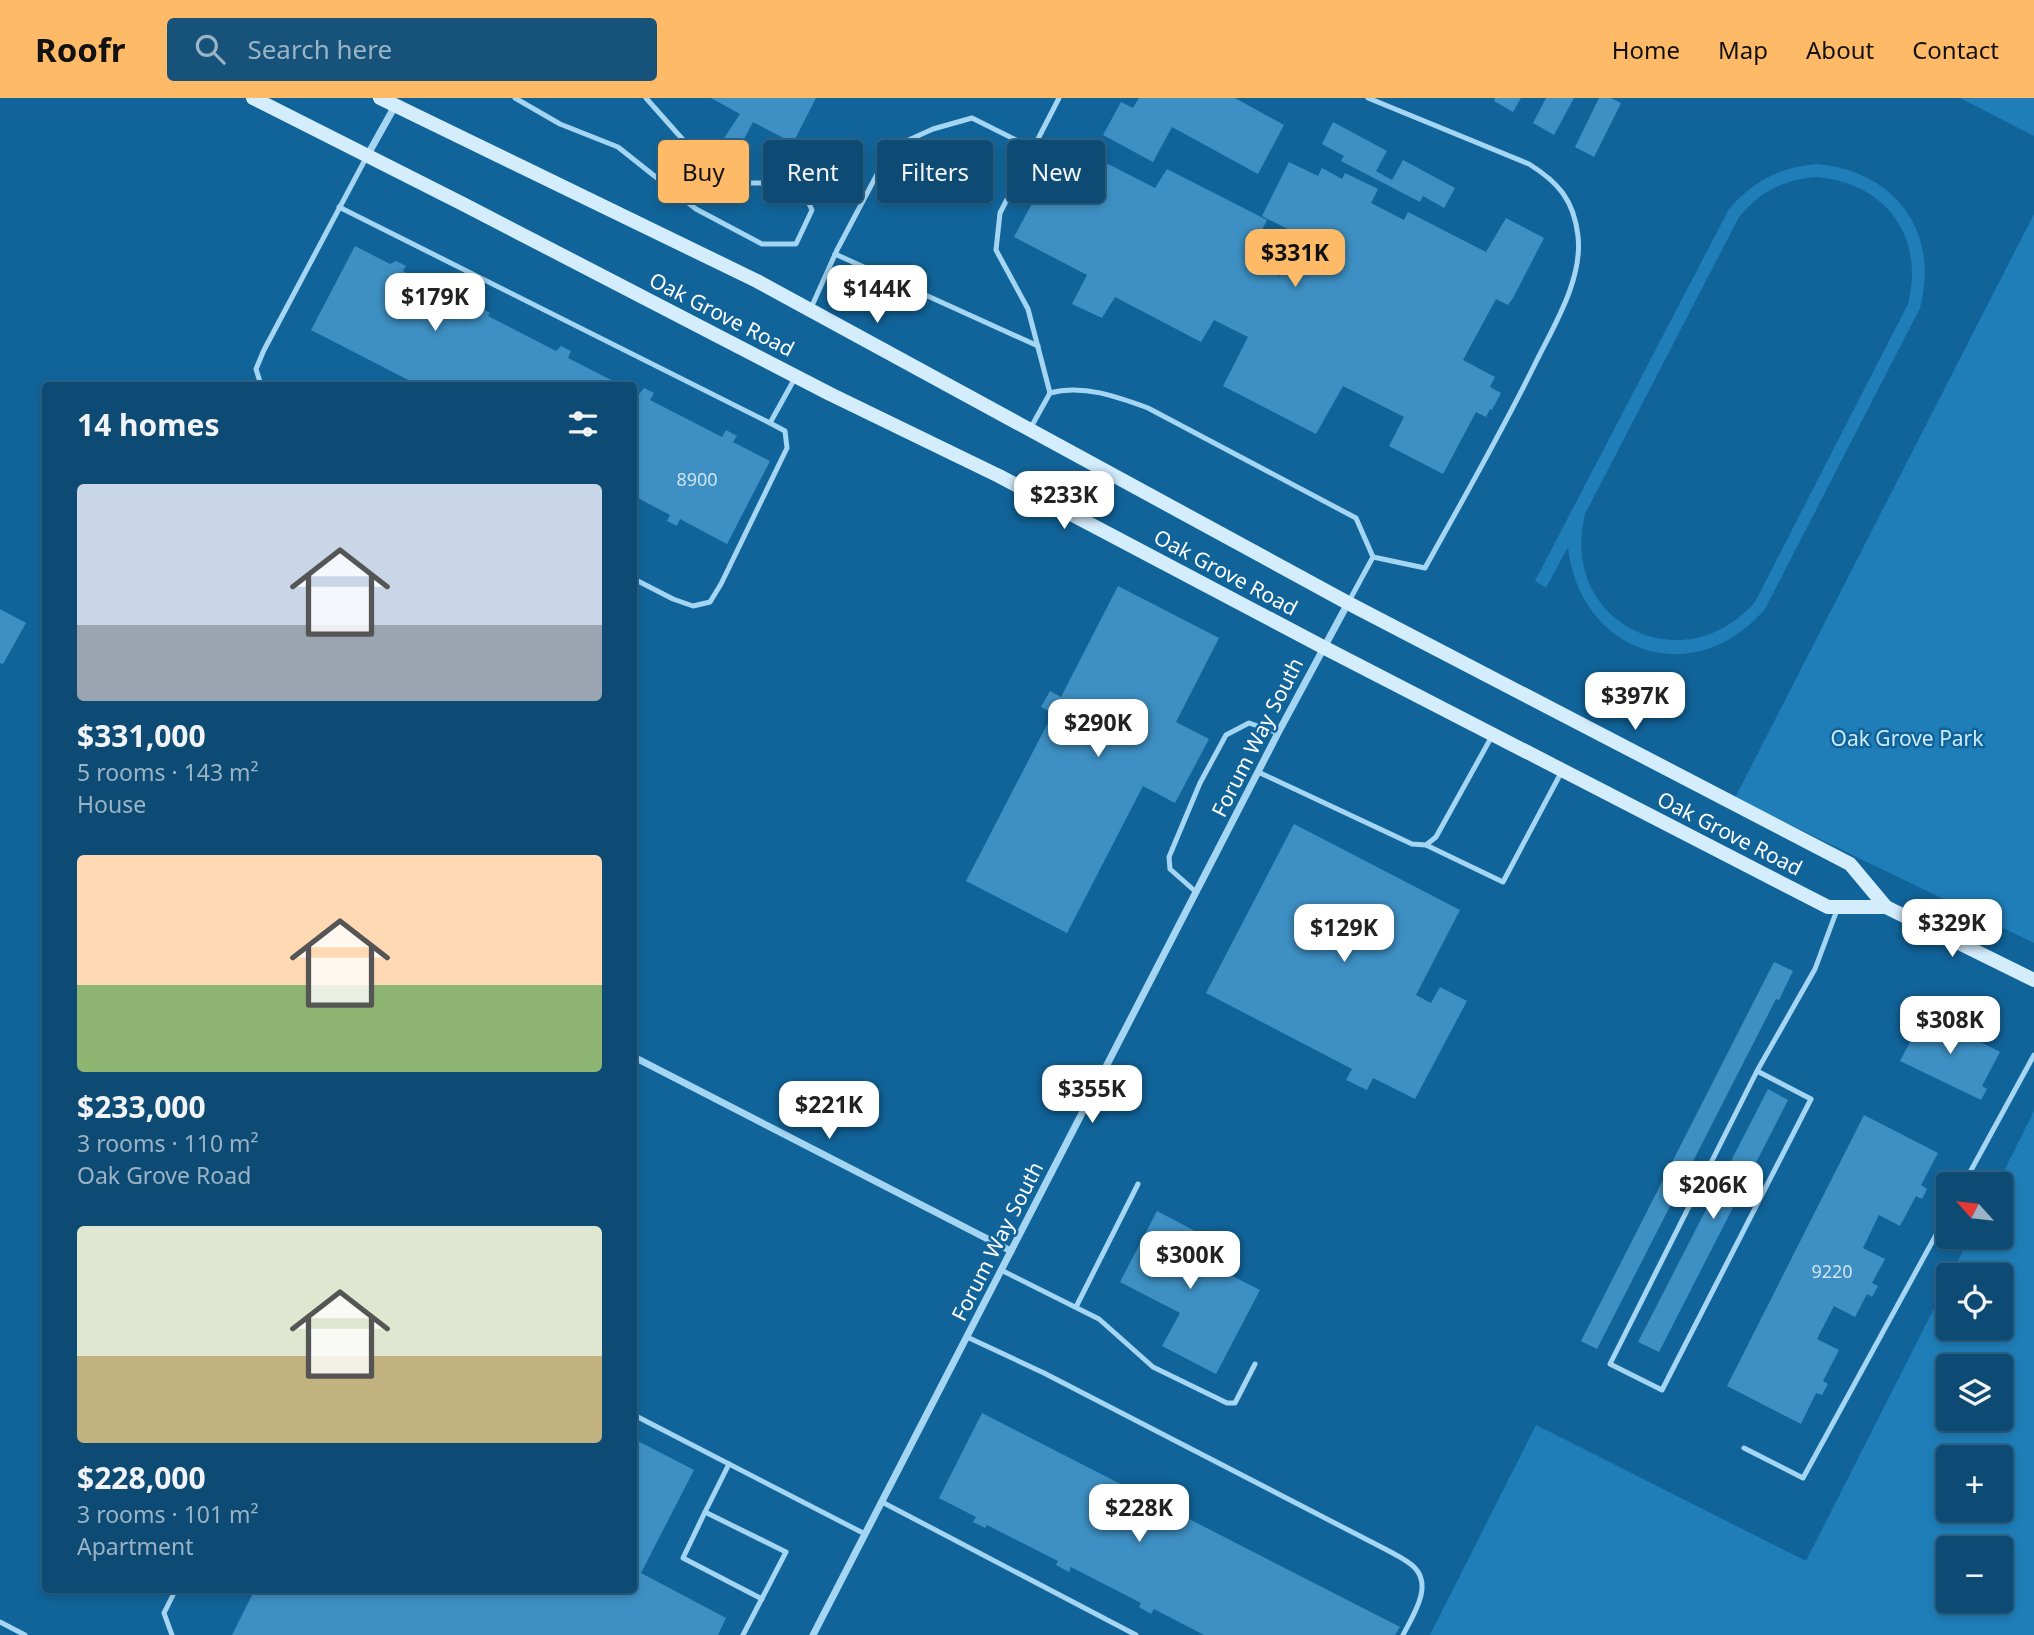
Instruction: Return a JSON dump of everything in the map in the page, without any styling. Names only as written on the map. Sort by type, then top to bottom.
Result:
[{"type":"street","name":"Oak Grove Road","points":[[253,98],[796,376],[999,476],[1323,647],[1828,907],[1886,907]]},
{"type":"street","name":"Oak Grove Road","points":[[380,98],[810,309],[1348,603],[1850,864],[1886,907],[2034,979]]},
{"type":"street","points":[[367,156],[395,106]]},
{"type":"street","name":"Forum Way South","points":[[813,1635],[1278,733],[1348,603]]},
{"type":"street","points":[[637,1059],[1011,1251]]},
{"type":"lane","points":[[515,98],[560,124],[618,146],[696,209],[762,244],[796,244],[812,210],[799,183],[746,183],[701,160],[646,98]]},
{"type":"lane","points":[[1036,140],[1059,98]]},
{"type":"lane","points":[[1367,98],[1529,164],[1550,177],[1572,209],[1578,237],[1576,267],[1549,335],[1511,413],[1425,568],[1373,557]]},
{"type":"lane","points":[[810,309],[835,254],[891,148],[933,129],[972,118],[1016,140]]},
{"type":"lane","points":[[260,382],[256,369],[264,350],[367,156]]},
{"type":"lane","points":[[1007,199],[1000,213],[996,250],[1028,309],[1050,393],[1030,429]]},
{"type":"lane","points":[[340,207],[785,431],[787,448],[722,584],[710,602],[693,606],[637,581]]},
{"type":"lane","points":[[835,254],[1038,346]]},
{"type":"lane","points":[[770,423],[796,376]]},
{"type":"lane","points":[[1050,393],[1062,390],[1112,394],[1149,408],[1356,518],[1373,557]]},
{"type":"lane","points":[[1348,603],[1373,557]]},
{"type":"lane","points":[[1196,892],[1170,869],[1169,858],[1200,783],[1226,735],[1248,723],[1278,733]]},
{"type":"lane","points":[[1426,845],[1436,837],[1493,734]]},
{"type":"lane","points":[[1258,772],[1412,844],[1426,845],[1503,882],[1563,770]]},
{"type":"lane","points":[[1757,1071],[1811,1099],[1662,1390],[1611,1364],[1757,1071],[1815,969],[1838,907]]},
{"type":"lane","points":[[1970,1172],[2034,1055]]},
{"type":"lane","points":[[1076,1307],[1138,1184]]},
{"type":"lane","points":[[1744,1448],[1803,1478],[1936,1235]]},
{"type":"lane","points":[[1001,1270],[1099,1319],[1153,1367],[1227,1403],[1235,1403],[1255,1364]]},
{"type":"lane","points":[[967,1336],[1338,1524],[1416,1569],[1423,1584],[1420,1601],[1403,1635]]},
{"type":"lane","points":[[637,1417],[865,1534]]},
{"type":"lane","points":[[729,1464],[683,1558],[762,1599]]},
{"type":"lane","points":[[882,1502],[1136,1635]]},
{"type":"lane","points":[[705,1512],[786,1552],[743,1635]]},
{"type":"lane","points":[[172,1635],[164,1613],[174,1593]]},
{"type":"lane","points":[[0,1622],[25,1635]]},
{"type":"green space","points":[[1960,98],[2034,98],[2034,136]]},
{"type":"green space","points":[[1817,164],[1845,169],[1869,179],[1889,192],[1905,210],[1917,230],[1923,254],[1925,280],[1920,308],[1765,609],[1737,635],[1706,649],[1675,654],[1644,649],[1617,636],[1594,614],[1577,584],[1568,547],[1546,588],[1535,581],[1729,209],[1768,177]],"holes":[[[1817,177],[1841,181],[1863,190],[1881,202],[1895,218],[1905,236],[1911,257],[1912,280],[1908,304],[1755,602],[1726,626],[1694,638],[1662,639],[1632,630],[1608,611],[1590,585],[1582,552],[1585,514],[1739,217],[1755,200],[1783,184]]]},
{"type":"green space","name":"Oak Grove Park","points":[[2034,214],[2034,943],[1735,798]]},
{"type":"green space","points":[[2034,1111],[2034,1635],[1430,1635],[1536,1425],[1806,1561],[1936,1305],[1936,1340],[2013,1340],[2013,1263],[1957,1263],[1963,1250],[2013,1249],[2013,1172],[2004,1172]]},
{"type":"building","points":[[711,98],[816,98],[795,140],[787,140],[753,122],[743,140],[723,140],[740,114]]},
{"type":"building","points":[[1139,98],[1235,98],[1284,125],[1258,174],[1172,127],[1153,162],[1103,135],[1121,102],[1133,108]]},
{"type":"building","points":[[1495,98],[1521,98],[1513,112],[1494,101]]},
{"type":"building","points":[[1546,98],[1574,98],[1554,135],[1533,123]]},
{"type":"building","points":[[1599,98],[1611,98],[1621,103],[1594,157],[1575,147]]},
{"type":"building","points":[[1333,122],[1387,151],[1376,171],[1392,180],[1403,160],[1455,188],[1444,208],[1423,196],[1420,202],[1341,161],[1344,156],[1322,144]]},
{"type":"building","points":[[1105,162],[1155,188],[1167,169],[1267,220],[1247,260],[1280,276],[1301,236],[1262,216],[1289,162],[1318,176],[1322,168],[1342,179],[1345,173],[1378,189],[1371,203],[1404,220],[1408,212],[1486,252],[1506,218],[1544,238],[1513,298],[1508,305],[1496,299],[1463,360],[1495,377],[1490,387],[1501,393],[1486,417],[1476,412],[1443,474],[1389,446],[1404,417],[1343,386],[1316,434],[1223,386],[1248,337],[1214,320],[1201,342],[1115,297],[1102,318],[1072,304],[1087,275],[1014,237],[1032,203],[1105,203]]},
{"type":"building","points":[[355,246],[390,264],[396,261],[406,266],[403,271],[473,308],[475,305],[490,313],[488,316],[556,351],[561,346],[571,351],[568,358],[615,382],[412,382],[311,330]]},
{"type":"building","points":[[644,388],[654,393],[650,400],[722,437],[726,430],[737,436],[733,442],[770,461],[727,544],[680,519],[677,526],[667,521],[670,515],[637,498],[637,393],[639,394]]},
{"type":"building","points":[[1118,586],[1219,638],[1176,722],[1209,739],[1175,803],[1143,786],[1067,933],[966,881],[1053,713],[1041,707],[1050,691],[1061,697]]},
{"type":"building","points":[[0,609],[26,623],[3,664],[0,663]]},
{"type":"building","points":[[1294,824],[1460,910],[1416,995],[1431,1003],[1440,987],[1467,1001],[1415,1099],[1373,1078],[1367,1090],[1346,1080],[1352,1069],[1206,993]]},
{"type":"building","points":[[1774,962],[1793,971],[1779,1000],[1776,999],[1597,1349],[1581,1341]]},
{"type":"building","points":[[1925,1013],[2000,1052],[1982,1086],[1987,1089],[1981,1100],[1900,1061]]},
{"type":"building","points":[[1768,1089],[1788,1100],[1659,1352],[1638,1342]]},
{"type":"building","points":[[1864,1115],[1938,1153],[1921,1185],[1927,1189],[1922,1199],[1916,1196],[1900,1226],[1879,1215],[1863,1248],[1885,1259],[1872,1283],[1878,1286],[1872,1297],[1867,1294],[1855,1317],[1834,1306],[1817,1339],[1839,1350],[1823,1381],[1828,1384],[1822,1395],[1816,1393],[1801,1424],[1727,1386]]},
{"type":"building","points":[[1157,1211],[1218,1243],[1207,1263],[1260,1290],[1216,1374],[1162,1346],[1180,1313],[1120,1282]]},
{"type":"building","points":[[982,1413],[1400,1627],[1395,1635],[1204,1635],[1154,1609],[1151,1614],[1139,1607],[1141,1603],[1071,1567],[1069,1572],[1056,1565],[1058,1561],[987,1525],[985,1528],[973,1522],[976,1517],[939,1498]]},
{"type":"building","points":[[637,1441],[694,1470],[641,1573],[726,1618],[718,1635],[232,1635],[253,1593],[637,1593]]}]
